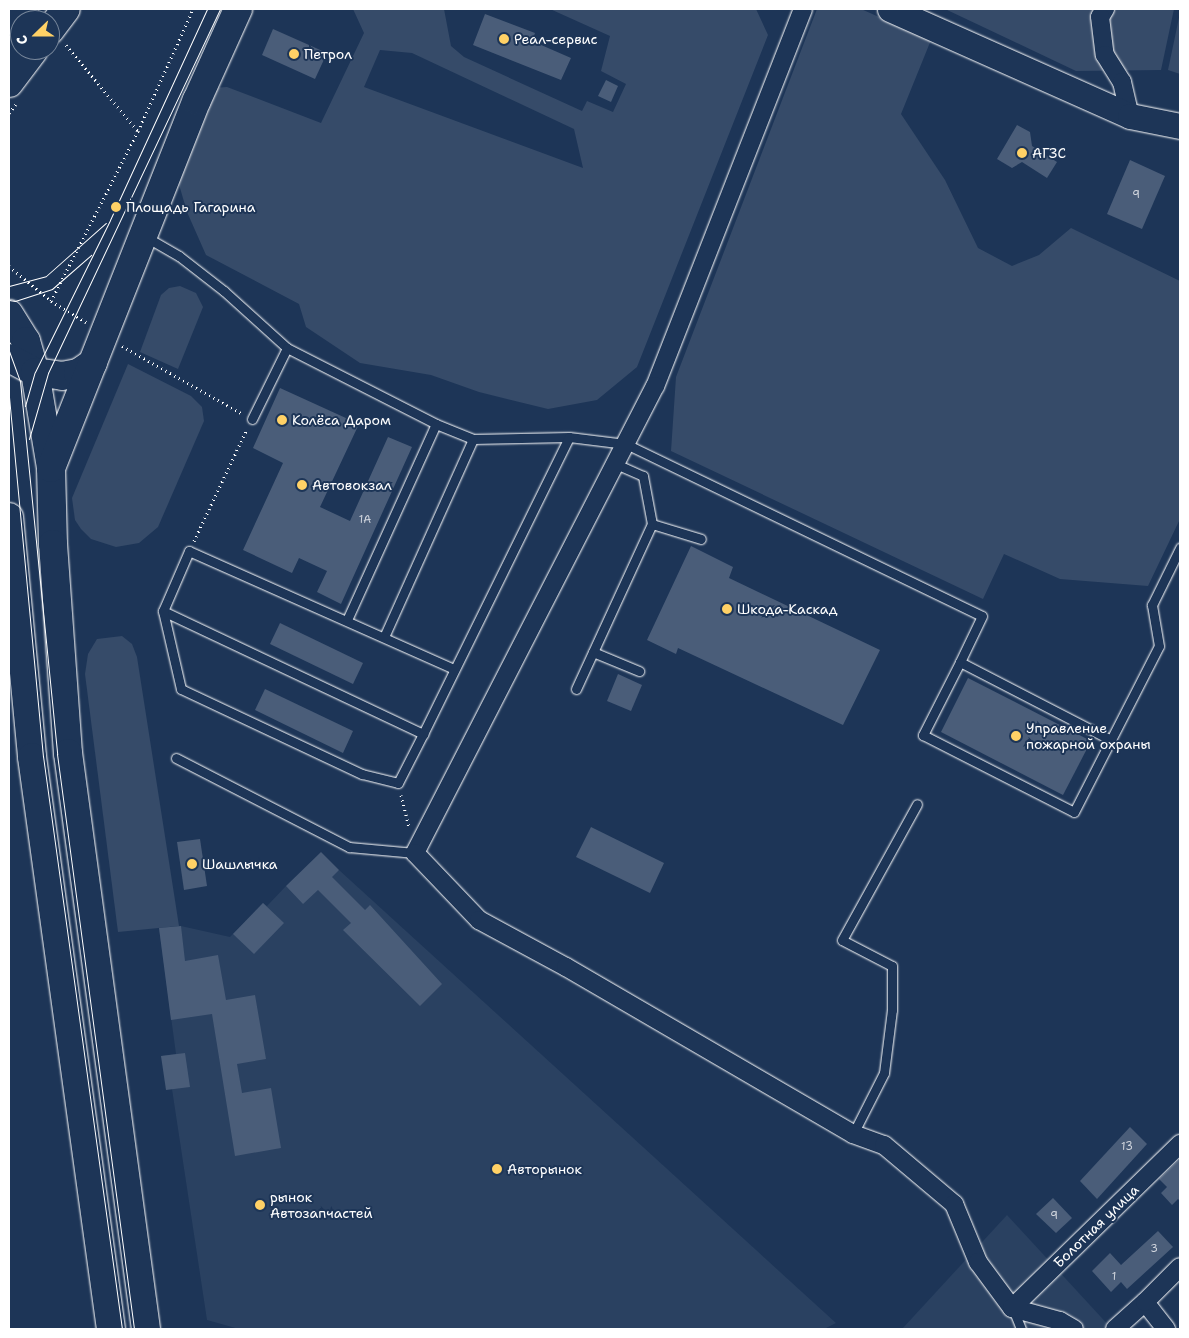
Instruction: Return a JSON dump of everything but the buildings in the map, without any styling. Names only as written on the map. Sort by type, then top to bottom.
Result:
[{"type":"main road","points":[[60,27],[66,9]]},
{"type":"main road","points":[[9,358],[35,372],[62,376],[78,373],[93,363],[115,340],[143,236],[238,9]]},
{"type":"main road","points":[[890,9],[1130,116],[1180,126]]},
{"type":"main road","points":[[9,83],[13,60]]},
{"type":"main road","points":[[9,314],[26,341],[35,372],[51,468],[51,520],[68,753],[146,1329]]},
{"type":"main road","points":[[51,468],[93,363]]},
{"type":"main road","points":[[9,517],[32,758],[111,1329]]},
{"type":"street","points":[[803,9],[656,386],[415,853],[479,920],[566,967],[853,1134],[884,1145],[954,1204],[978,1262],[1012,1308],[1060,1321],[1074,1329]]},
{"type":"street","points":[[1105,9],[1100,17],[1105,55],[1122,82],[1130,116]]},
{"type":"street","name":"Болотная улица","points":[[1012,1308],[1180,1144]]},
{"type":"street","points":[[1115,1329],[1180,1267]]},
{"type":"street","points":[[1145,1302],[1166,1329]]},
{"type":"lane","points":[[143,236],[179,256],[224,291],[287,348],[436,424],[473,439],[569,437],[626,444],[982,616],[923,734],[1074,812],[1160,646],[1152,605],[1180,548]]},
{"type":"lane","points":[[252,419],[287,348]]},
{"type":"lane","points":[[347,620],[436,424]]},
{"type":"lane","points":[[454,669],[190,551],[163,611],[181,689],[362,774],[398,783],[569,437]]},
{"type":"lane","points":[[384,637],[473,439]]},
{"type":"lane","points":[[576,689],[652,524],[643,476],[616,464]]},
{"type":"lane","points":[[652,524],[702,539]]},
{"type":"lane","points":[[163,611],[422,734]]},
{"type":"lane","points":[[593,652],[639,671]]},
{"type":"lane","points":[[960,662],[1111,740]]},
{"type":"lane","points":[[176,758],[350,847],[415,853]]},
{"type":"lane","points":[[853,1134],[884,1073],[892,1010],[892,966],[842,940],[917,804]]},
{"type":"lane","points":[[1012,1308],[1021,1329]]},
{"type":"path","points":[[51,301],[138,131],[193,9]]},
{"type":"path","points":[[60,40],[138,131]]},
{"type":"path","points":[[9,266],[51,301],[252,419],[190,551]]},
{"type":"path","points":[[115,340],[120,356]]},
{"type":"path","points":[[398,783],[415,853]]},
{"type":"shaded area","points":[[353,9],[444,9],[451,46],[464,57],[582,111],[587,101],[613,112],[626,84],[601,71],[610,36],[550,9],[756,9],[768,35],[637,367],[597,400],[548,409],[479,392],[431,375],[360,363],[306,327],[299,304],[206,255],[187,212],[178,181],[213,88],[227,87],[321,123],[364,33]],"holes":[[[380,50],[412,53],[574,129],[583,168],[364,87]]]},
{"type":"shaded area","points":[[817,9],[861,9],[931,40],[901,114],[945,180],[978,248],[1012,266],[1039,255],[1071,228],[1180,281],[1180,519],[1148,586],[1060,579],[1004,554],[983,599],[671,451],[676,377]]},
{"type":"shaded area","points":[[945,9],[1174,9],[1161,70],[1076,71]]},
{"type":"shaded area","points":[[1180,13],[1180,74],[1168,70]]},
{"type":"shaded area","points":[[180,286],[196,293],[203,307],[178,369],[140,352],[161,295],[169,288]]},
{"type":"shaded area","points":[[128,364],[191,396],[202,407],[204,421],[158,527],[139,543],[116,547],[91,539],[81,529],[75,520],[72,498]]},
{"type":"shaded area","points":[[122,636],[132,644],[137,657],[179,926],[118,932],[85,674],[88,654],[97,639]]},
{"type":"shaded area","name":"Авторынок","points":[[339,870],[836,1323],[824,1329],[239,1329],[207,1320],[172,1089],[161,1056],[176,1054],[159,928],[181,926],[230,937],[263,903],[267,906],[286,886]]},
{"type":"shaded area","points":[[1007,1215],[1112,1329],[902,1329]]},
{"type":"tram line","points":[[25,406],[35,372],[110,220],[207,9]]},
{"type":"tram line","points":[[29,439],[48,373],[220,9]]},
{"type":"tram line","points":[[9,286],[46,276],[106,223]]},
{"type":"tram line","points":[[9,300],[15,301],[52,289],[91,255]]},
{"type":"tram line","points":[[9,351],[20,381],[57,754],[134,1329]]},
{"type":"tram line","points":[[9,397],[43,756],[122,1329]]},
{"type":"place","name":"Реал-сервис","points":[[504,39]]},
{"type":"place","name":"Петрол","points":[[294,54]]},
{"type":"place","name":"АГЗС","points":[[1022,153]]},
{"type":"place","name":"Площадь Гагарина","points":[[116,207]]},
{"type":"place","name":"Колёса Даром","points":[[282,420]]},
{"type":"place","name":"Автовокзал","points":[[302,485]]},
{"type":"place","name":"Шкода-Каскад","points":[[727,609]]},
{"type":"place","name":"Управление пожарной охраны","points":[[1016,736]]},
{"type":"place","name":"Шашлычка","points":[[192,864]]},
{"type":"place","name":"Авторынок","points":[[497,1169]]},
{"type":"place","name":"рынок Автозапчастей","points":[[260,1205]]}]
